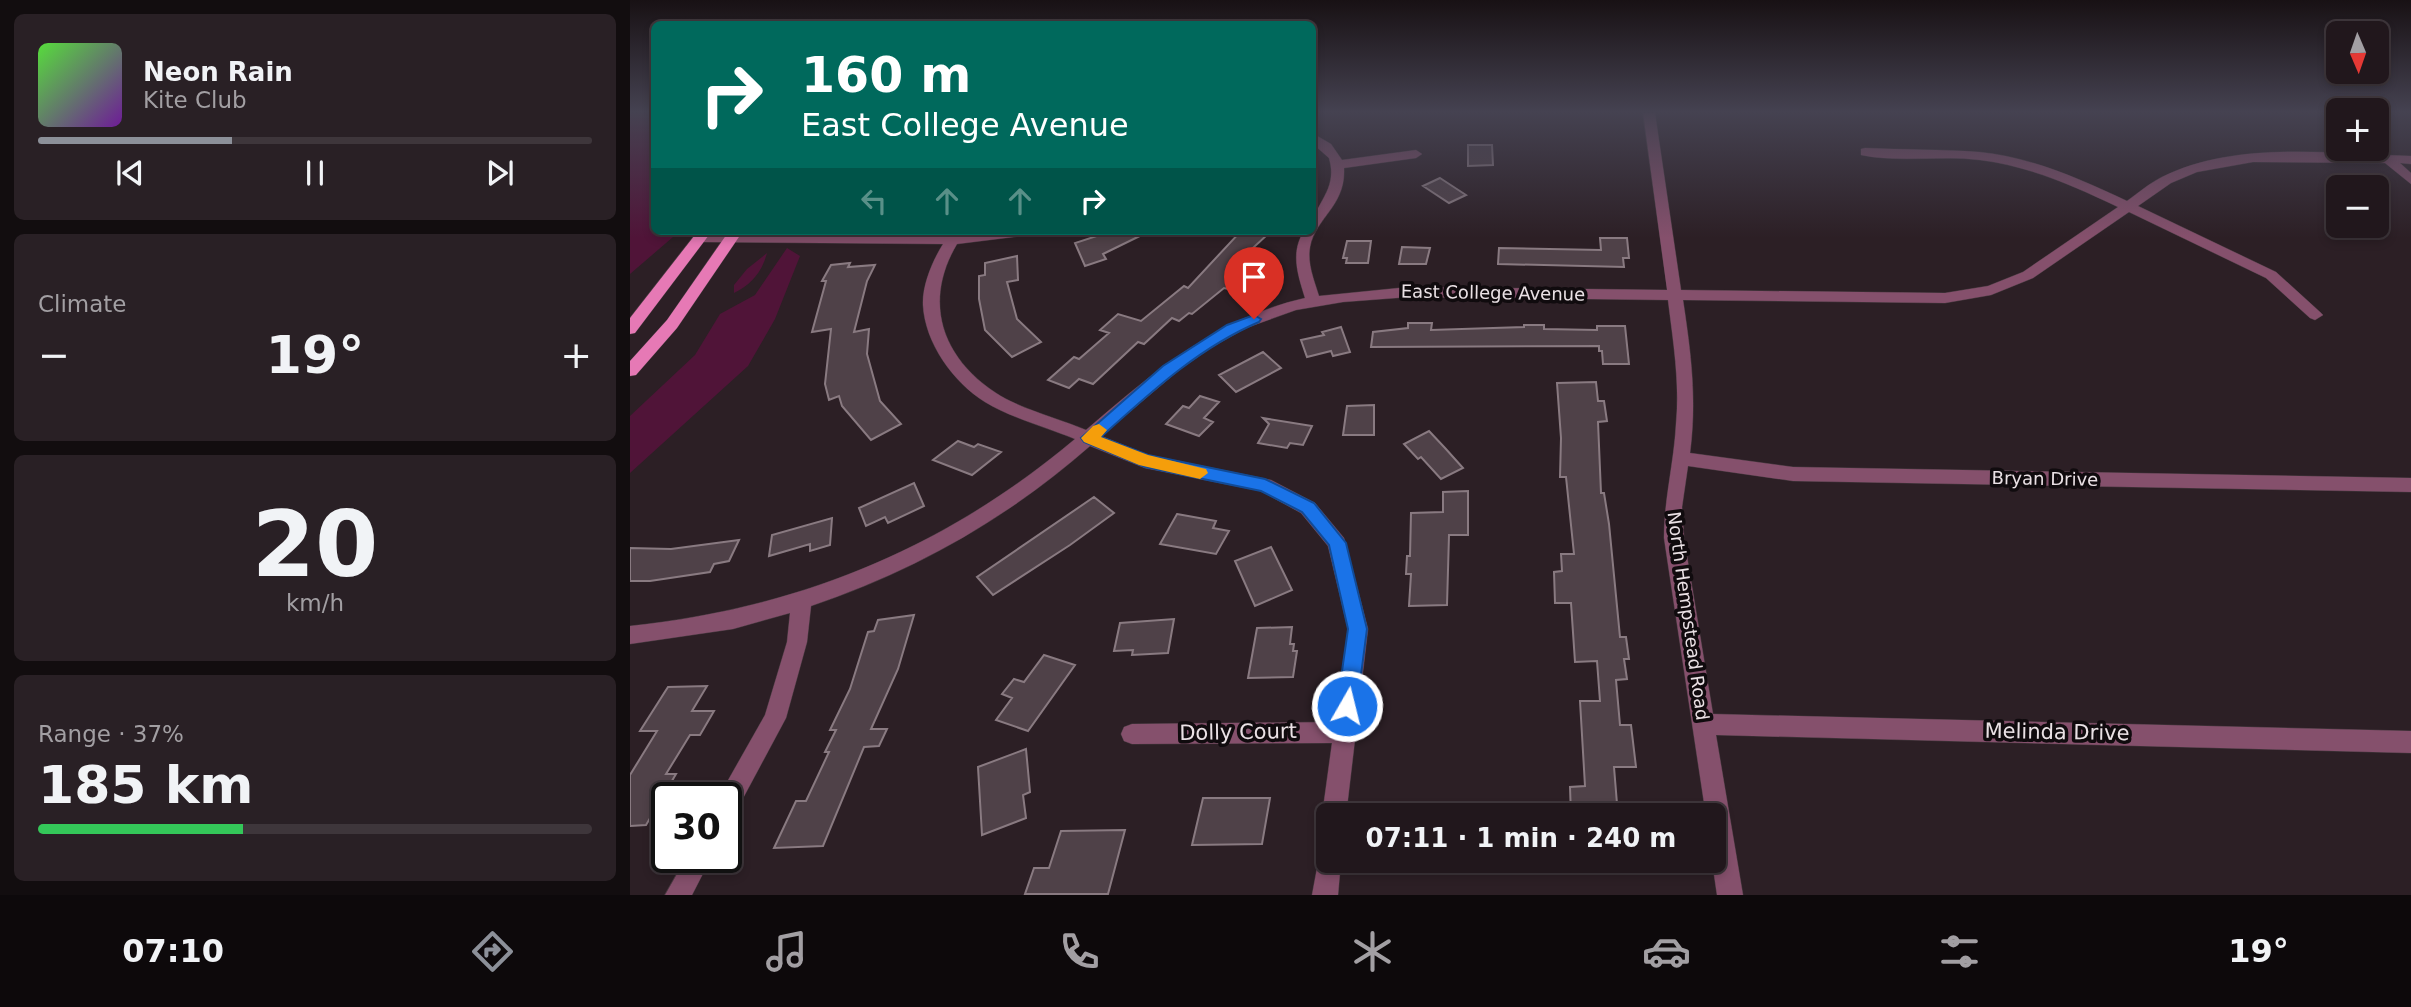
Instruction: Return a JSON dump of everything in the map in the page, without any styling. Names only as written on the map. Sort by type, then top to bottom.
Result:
[{"type":"main road","points":[[630,329],[703,235]]},
{"type":"main road","points":[[630,371],[672,324],[733,235]]},
{"type":"street","points":[[1316,224],[1335,198],[1340,176],[1332,155]]},
{"type":"street","points":[[1337,165],[1410,155]]},
{"type":"street","name":"North Hempstead Road","points":[[1655,155],[1687,393],[1672,507],[1674,538],[1730,895]]},
{"type":"street","points":[[1945,155],[2007,160],[2067,178],[2220,247],[2271,275],[2315,315]]},
{"type":"street","name":"East College Avenue","points":[[630,635],[674,632],[802,600],[916,555],[1020,492],[1089,438],[1168,369],[1197,349],[1232,328],[1276,310],[1313,301],[1364,294],[1409,292],[1922,299],[1991,290],[2028,275],[2166,180],[2186,170],[2213,163],[2248,159],[2326,160]]},
{"type":"street","name":"East College Avenue","points":[[2389,160],[2411,160]]},
{"type":"street","points":[[2389,160],[2411,180]]},
{"type":"street","points":[[1008,235],[955,235],[940,261],[930,303],[937,334],[948,356],[965,376],[991,398],[1145,461],[1265,485],[1308,508],[1337,543],[1358,629],[1336,803]]},
{"type":"street","points":[[1308,235],[1302,259],[1313,301]]},
{"type":"street","name":"Bryan Drive","points":[[1680,458],[1793,474],[2411,485]]},
{"type":"street","points":[[740,782],[775,718],[797,642],[802,600]]},
{"type":"street","name":"Melinda Drive","points":[[1702,724],[2411,742]]},
{"type":"street","name":"Dolly Court","points":[[1132,734],[1344,732]]},
{"type":"street","points":[[678,895],[690,873]]},
{"type":"street","points":[[1325,895],[1328,873]]},
{"type":"shaded area","points":[[630,155],[651,155],[651,235],[675,235],[630,274]]},
{"type":"shaded area","points":[[787,248],[800,256],[775,319],[748,366],[630,473],[630,416],[695,355],[720,314],[755,295]]},
{"type":"shaded area","points":[[767,253],[755,277],[734,293],[734,285],[747,269]]},
{"type":"building","points":[[1468,155],[1492,155],[1493,165],[1468,166]]},
{"type":"building","points":[[1440,178],[1466,195],[1449,203],[1423,186]]},
{"type":"building","points":[[1100,235],[1142,235],[1103,254],[1106,259],[1085,266],[1075,243]]},
{"type":"building","points":[[1237,235],[1267,235],[1241,259],[1253,262],[1241,274],[1246,275],[1233,290],[1224,288],[1179,321],[1172,318],[1144,344],[1138,342],[1093,384],[1079,379],[1069,388],[1048,380],[1074,357],[1079,359],[1109,333],[1100,330],[1118,314],[1141,321],[1184,286],[1188,288]]},
{"type":"building","points":[[1600,238],[1627,238],[1629,258],[1623,258],[1624,267],[1498,264],[1499,248],[1601,250]]},
{"type":"building","points":[[1347,241],[1371,241],[1368,263],[1346,263],[1347,258],[1343,258]]},
{"type":"building","points":[[1402,247],[1430,248],[1426,264],[1399,264]]},
{"type":"building","points":[[1017,256],[1018,280],[1007,282],[1017,319],[1041,342],[1012,357],[985,330],[979,299],[979,276],[985,275],[985,263]]},
{"type":"building","points":[[850,263],[848,267],[875,265],[867,281],[854,332],[869,329],[867,354],[880,401],[901,424],[871,440],[842,406],[839,396],[829,400],[825,384],[831,329],[812,332],[826,281],[822,281],[831,265]]},
{"type":"building","points":[[1408,323],[1432,323],[1431,330],[1544,325],[1544,329],[1597,330],[1597,326],[1625,326],[1629,364],[1603,364],[1599,346],[1371,347],[1373,332],[1408,328]]},
{"type":"building","points":[[1341,327],[1350,352],[1333,356],[1331,351],[1307,357],[1301,340],[1324,335],[1322,332]]},
{"type":"building","points":[[1263,352],[1281,368],[1236,392],[1219,375]]},
{"type":"building","points":[[1596,382],[1598,401],[1604,401],[1607,421],[1598,422],[1601,493],[1604,493],[1609,524],[1620,637],[1626,637],[1629,659],[1624,659],[1627,679],[1616,680],[1620,725],[1631,725],[1636,767],[1614,767],[1617,803],[1571,803],[1570,787],[1585,786],[1580,701],[1600,701],[1597,661],[1575,662],[1571,603],[1555,603],[1554,572],[1562,571],[1561,554],[1574,554],[1566,477],[1560,477],[1561,438],[1557,383]]},
{"type":"building","points":[[1200,396],[1219,402],[1204,418],[1213,422],[1199,436],[1166,424],[1183,406],[1189,408]]},
{"type":"building","points":[[1374,405],[1374,435],[1343,435],[1347,406]]},
{"type":"building","points":[[1263,418],[1312,426],[1303,445],[1290,443],[1287,448],[1258,443],[1269,424]]},
{"type":"building","points":[[1429,431],[1463,468],[1441,479],[1421,457],[1418,459],[1404,444]]},
{"type":"building","points":[[958,441],[1001,452],[972,475],[933,460]]},
{"type":"building","points":[[914,483],[924,506],[888,523],[885,517],[866,526],[859,508]]},
{"type":"building","points":[[1468,491],[1468,535],[1449,535],[1447,605],[1409,606],[1411,574],[1406,574],[1407,556],[1410,556],[1411,513],[1443,512],[1443,492]]},
{"type":"building","points":[[1094,497],[1114,513],[1070,545],[993,595],[977,577]]},
{"type":"building","points":[[1177,514],[1216,521],[1213,528],[1229,531],[1216,554],[1160,544]]},
{"type":"building","points":[[832,518],[830,545],[810,551],[810,544],[769,556],[772,535]]},
{"type":"building","points":[[739,540],[729,561],[714,564],[710,572],[650,581],[630,581],[630,548],[671,549]]},
{"type":"building","points":[[1271,547],[1292,590],[1255,606],[1235,561]]},
{"type":"building","points":[[914,615],[898,669],[871,729],[887,729],[879,746],[864,747],[823,846],[774,848],[796,801],[806,801],[829,752],[825,752],[836,730],[830,730],[850,689],[868,632],[874,631],[878,620]]},
{"type":"building","points":[[1174,619],[1168,653],[1132,655],[1133,650],[1114,651],[1120,623]]},
{"type":"building","points":[[1292,627],[1290,644],[1294,644],[1293,651],[1297,651],[1293,677],[1248,678],[1257,628]]},
{"type":"building","points":[[1044,655],[1075,665],[1028,731],[996,720],[1012,698],[1002,694],[1014,679],[1024,682]]},
{"type":"building","points":[[707,686],[692,711],[714,711],[700,735],[690,735],[666,774],[676,774],[671,782],[651,782],[651,816],[646,825],[630,826],[630,775],[657,731],[640,731],[668,687]]},
{"type":"building","points":[[1026,749],[1030,792],[1023,795],[1026,818],[982,835],[978,767]]},
{"type":"building","points":[[1203,798],[1270,798],[1262,844],[1192,845]]},
{"type":"building","points":[[1125,830],[1108,894],[1025,894],[1034,868],[1049,868],[1061,831]]},
{"type":"slow traffic","points":[[1099,430],[1089,438],[1145,461],[1200,473]]},
{"type":"route","points":[[1254,319],[1232,328],[1168,369],[1089,438],[1145,461],[1265,485],[1308,508],[1337,543],[1358,629],[1347,706]]}]
